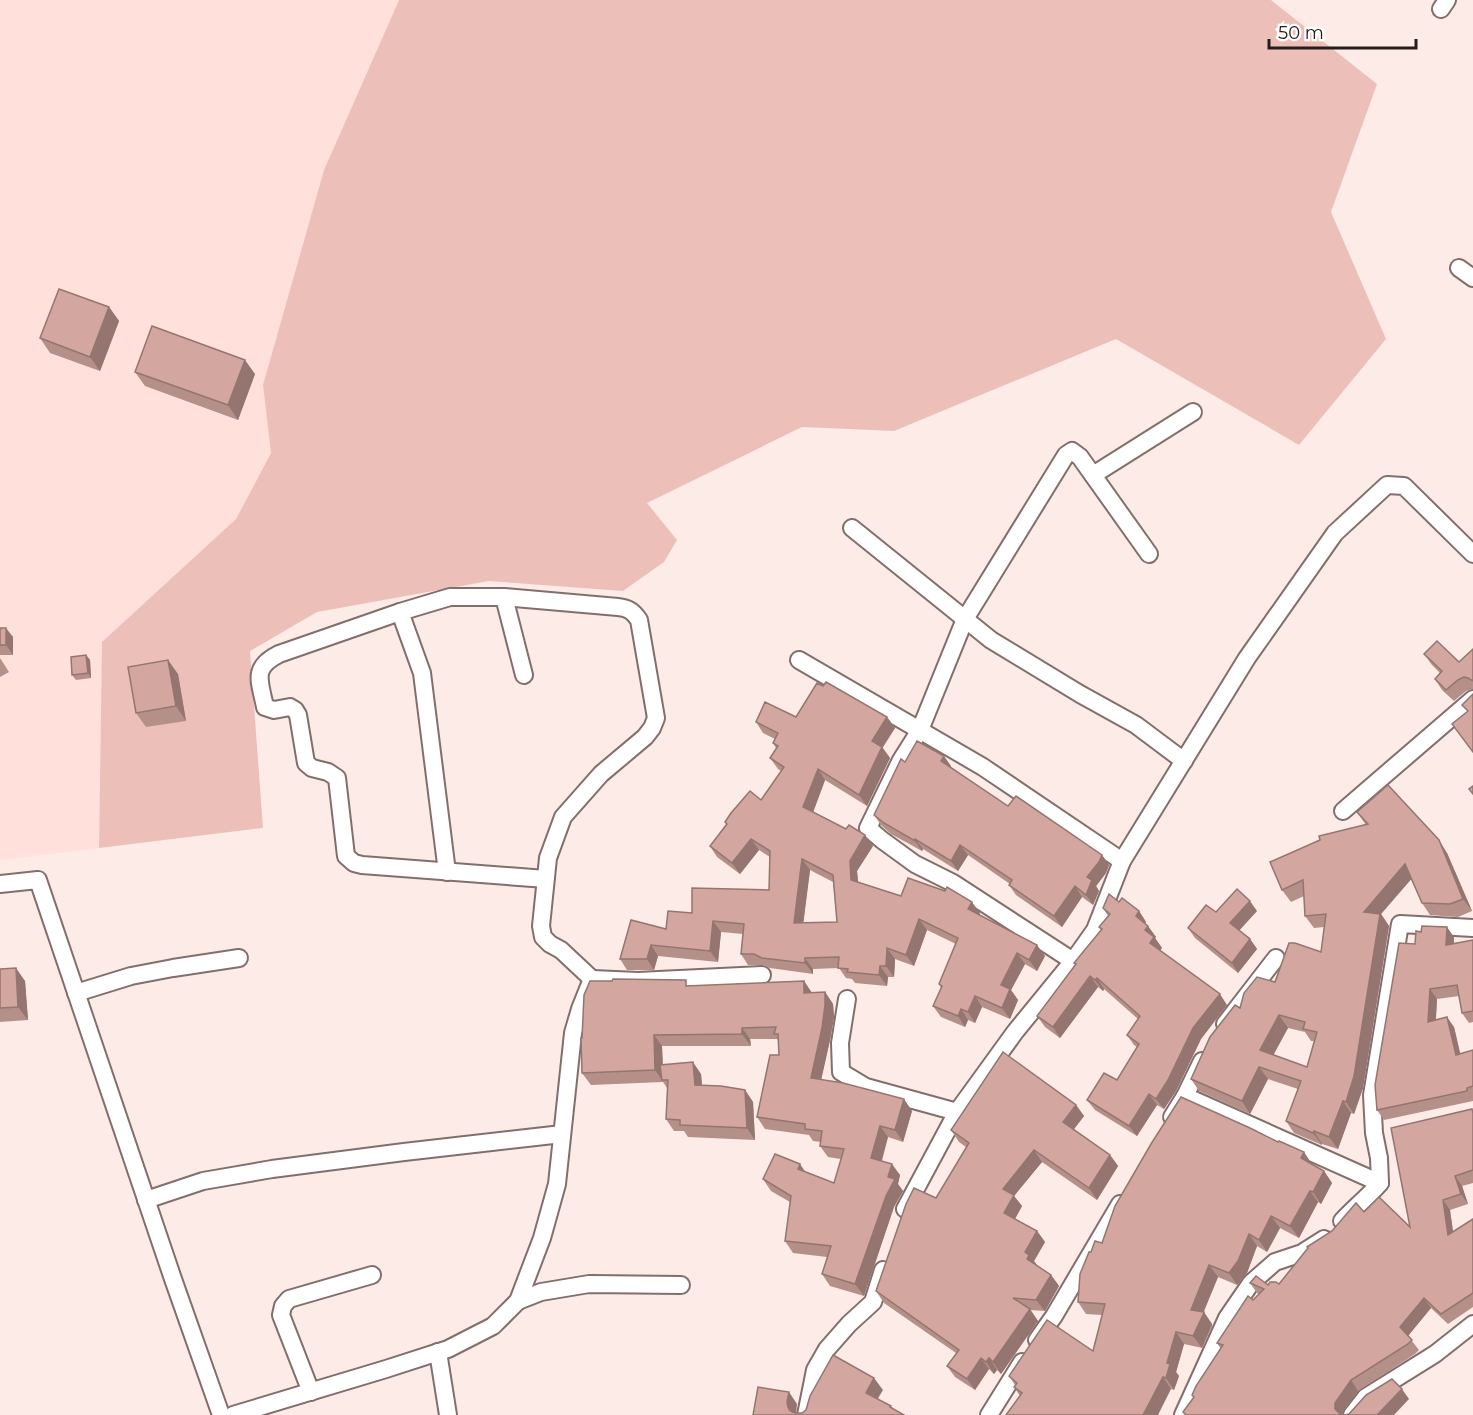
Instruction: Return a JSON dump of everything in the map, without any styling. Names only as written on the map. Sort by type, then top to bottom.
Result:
[{"type":"street","points":[[1459,268],[1473,278]]},
{"type":"street","points":[[1093,475],[1193,412]]},
{"type":"street","points":[[1073,961],[953,883],[915,864],[868,828],[902,760],[920,730],[965,619],[1066,454],[1074,452],[1080,457],[1149,554]]},
{"type":"street","points":[[898,1227],[904,1211],[957,1112],[1015,1032],[1073,961],[1095,930],[1122,861],[1247,658],[1335,532],[1387,484],[1404,486],[1473,554]]},
{"type":"street","points":[[852,528],[991,640],[1080,694],[1136,724],[1184,761]]},
{"type":"street","points":[[546,879],[354,863],[346,856],[337,778],[328,772],[312,768],[306,763],[296,710],[290,707],[274,710],[265,707],[259,677],[262,666],[279,654],[450,597],[504,597],[628,608],[639,620],[656,718],[645,737],[601,774],[563,818],[548,858],[546,879],[541,927],[543,938],[561,950],[592,979],[638,981],[762,975]]},
{"type":"street","points":[[504,597],[524,675]]},
{"type":"street","points":[[400,612],[422,673],[447,872]]},
{"type":"street","points":[[800,660],[983,767],[1122,861]]},
{"type":"street","points":[[1343,811],[1473,699]]},
{"type":"street","points":[[0,884],[38,880],[221,1415]]},
{"type":"street","points":[[1183,1415],[1227,1318],[1251,1284],[1275,1262],[1302,1253],[1330,1234],[1355,1206],[1369,1197],[1380,1183],[1379,1132],[1372,1095],[1400,924],[1473,928]]},
{"type":"street","points":[[76,993],[131,976],[239,958]]},
{"type":"street","points":[[1161,1135],[1185,1096],[1213,1039],[1276,958]]},
{"type":"street","points":[[518,1301],[542,1238],[557,1184],[573,1033],[592,979]]},
{"type":"street","points":[[847,999],[840,1043],[841,1072],[866,1087],[957,1112]]},
{"type":"street","points":[[1185,1096],[1380,1183]]},
{"type":"street","points":[[146,1200],[203,1181],[272,1169],[562,1134]]},
{"type":"street","points":[[989,1415],[1011,1378],[1054,1316],[1131,1185]]},
{"type":"street","points":[[806,1415],[815,1370],[827,1349],[873,1302],[888,1257]]},
{"type":"street","points":[[311,1392],[280,1315],[283,1306],[289,1299],[372,1275]]},
{"type":"street","points":[[233,1415],[448,1349],[493,1326],[518,1301],[541,1292],[589,1284],[681,1285]]},
{"type":"street","points":[[1352,1415],[1366,1397],[1435,1354],[1473,1324]]},
{"type":"street","points":[[438,1352],[448,1415]]},
{"type":"shaded area","points":[[0,0],[399,0],[324,170],[263,385],[271,452],[236,519],[102,642],[99,848],[0,860]]},
{"type":"shaded area","points":[[399,0],[1271,0],[1377,84],[1331,212],[1386,339],[1299,445],[1116,339],[894,431],[802,427],[647,503],[677,540],[664,562],[623,591],[489,581],[317,612],[250,651],[263,828],[99,848],[102,642],[236,519],[271,453],[263,385],[324,170]]},
{"type":"building","points":[[59,289],[109,307],[90,357],[40,338]]},
{"type":"building","points":[[152,326],[245,360],[228,405],[135,372]]},
{"type":"building","points":[[0,628],[6,628],[6,645],[0,645]]},
{"type":"building","points":[[1437,641],[1459,662],[1473,649],[1473,681],[1464,677],[1446,690],[1435,679],[1442,671],[1424,654]]},
{"type":"building","points":[[86,655],[88,673],[72,675],[71,657]]},
{"type":"building","points":[[168,660],[176,706],[136,713],[128,667]]},
{"type":"building","points":[[826,682],[887,717],[872,741],[882,747],[859,795],[818,769],[803,807],[846,829],[849,825],[865,835],[850,861],[851,880],[901,896],[908,878],[945,891],[947,887],[972,902],[968,909],[1037,945],[1029,960],[1017,953],[1001,985],[1010,989],[1002,1008],[975,996],[968,1012],[961,1009],[958,1016],[933,1006],[942,986],[939,984],[958,938],[919,919],[906,955],[887,948],[886,966],[880,966],[879,975],[847,972],[848,969],[838,968],[839,957],[805,958],[805,963],[762,958],[754,954],[741,954],[744,924],[713,921],[710,951],[651,945],[647,959],[620,959],[631,920],[666,929],[668,911],[692,913],[692,888],[769,890],[770,851],[751,839],[732,863],[710,846],[727,824],[725,822],[731,813],[750,791],[761,800],[784,767],[770,758],[778,746],[773,743],[778,733],[756,722],[765,702],[796,717],[817,683],[823,686]],"holes":[[[802,859],[833,875],[837,922],[794,923]]]},
{"type":"building","points":[[1473,694],[1473,752],[1452,724],[1468,711],[1462,705]]},
{"type":"building","points":[[917,741],[944,756],[941,761],[1008,806],[1016,796],[1102,855],[1087,877],[1092,880],[1086,895],[1075,886],[1054,916],[1009,885],[1012,880],[960,845],[951,861],[874,815],[901,759],[905,762]]},
{"type":"building","points":[[1388,785],[1439,840],[1463,899],[1450,904],[1422,903],[1405,864],[1364,912],[1380,914],[1354,1076],[1346,1102],[1343,1101],[1329,1137],[1314,1131],[1313,1133],[1286,1121],[1301,1081],[1259,1067],[1242,1101],[1191,1079],[1210,1037],[1235,1005],[1240,1008],[1244,993],[1257,977],[1275,982],[1289,943],[1321,952],[1326,914],[1305,916],[1303,880],[1282,890],[1270,862],[1320,840],[1319,836],[1368,824],[1357,812]],"holes":[[[1279,1015],[1305,1022],[1303,1029],[1317,1032],[1307,1067],[1260,1050]]]},
{"type":"building","points":[[1237,889],[1250,901],[1230,923],[1250,939],[1232,963],[1188,928],[1206,905],[1216,912]]},
{"type":"building","points":[[1109,894],[1119,902],[1122,898],[1139,911],[1136,916],[1148,926],[1145,930],[1154,937],[1150,943],[1220,994],[1193,1028],[1168,1080],[1156,1099],[1149,1094],[1129,1126],[1087,1100],[1104,1073],[1117,1080],[1139,1044],[1127,1035],[1140,1016],[1097,978],[1095,980],[1090,976],[1053,1027],[1037,1016],[1076,964],[1074,963],[1102,929],[1099,927],[1110,914],[1103,908]]},
{"type":"building","points":[[1422,926],[1447,927],[1446,945],[1473,940],[1473,1011],[1462,1013],[1457,985],[1430,989],[1428,1022],[1447,1017],[1456,1055],[1473,1050],[1473,1086],[1467,1088],[1467,1091],[1377,1110],[1375,1085],[1399,943],[1415,944],[1416,931],[1421,932]]},
{"type":"building","points":[[16,968],[18,1007],[0,1008],[0,969]]},
{"type":"building","points":[[613,979],[686,980],[686,986],[804,981],[804,993],[825,992],[822,1028],[811,1078],[843,1083],[904,1099],[895,1130],[880,1126],[871,1158],[892,1164],[888,1177],[895,1179],[886,1196],[855,1284],[822,1274],[831,1246],[785,1241],[791,1196],[763,1179],[775,1154],[800,1164],[798,1169],[834,1183],[844,1149],[820,1146],[822,1131],[805,1129],[805,1124],[757,1117],[770,1055],[779,1055],[778,1034],[774,1034],[776,1027],[742,1028],[742,1034],[654,1035],[655,1070],[582,1073],[581,1038],[584,995],[590,981],[612,981]]},
{"type":"building","points":[[1003,1052],[1076,1105],[1063,1122],[1110,1155],[1089,1188],[1034,1150],[1003,1189],[1014,1195],[1004,1213],[1037,1231],[1025,1252],[1029,1255],[1027,1259],[1051,1275],[1036,1300],[1013,1298],[1030,1309],[993,1362],[989,1358],[986,1362],[981,1358],[967,1379],[947,1366],[959,1350],[876,1291],[906,1204],[914,1188],[936,1198],[969,1143],[951,1130]]},
{"type":"building","points":[[693,1062],[695,1085],[745,1090],[747,1128],[680,1125],[680,1120],[666,1119],[668,1080],[662,1080],[660,1065]]},
{"type":"building","points":[[1181,1097],[1304,1152],[1301,1158],[1324,1171],[1313,1192],[1310,1191],[1290,1226],[1271,1216],[1259,1240],[1249,1234],[1238,1261],[1229,1273],[1209,1265],[1191,1310],[1204,1312],[1203,1315],[1193,1336],[1176,1332],[1167,1363],[1170,1364],[1166,1378],[1163,1377],[1143,1415],[1006,1415],[1022,1393],[1014,1387],[1017,1383],[1009,1376],[1047,1320],[1093,1351],[1105,1304],[1078,1302],[1080,1274],[1095,1241],[1102,1243],[1115,1206]]},
{"type":"building","points":[[1472,1109],[1473,1170],[1455,1176],[1461,1194],[1443,1200],[1448,1235],[1473,1219],[1473,1293],[1441,1314],[1424,1298],[1400,1327],[1412,1340],[1351,1380],[1335,1403],[1335,1409],[1343,1415],[1186,1415],[1183,1412],[1194,1397],[1192,1395],[1196,1386],[1223,1345],[1217,1343],[1248,1296],[1253,1300],[1264,1289],[1250,1283],[1256,1276],[1268,1285],[1270,1282],[1279,1284],[1307,1247],[1332,1231],[1356,1203],[1364,1212],[1379,1197],[1410,1227],[1391,1128]]},
{"type":"building","points":[[833,1355],[874,1378],[866,1393],[904,1415],[753,1415],[758,1387],[789,1392],[787,1402],[790,1411],[802,1413],[806,1410],[810,1396]]},
{"type":"building","points":[[1392,1379],[1402,1389],[1377,1415],[1344,1415],[1349,1414],[1366,1395]]}]
